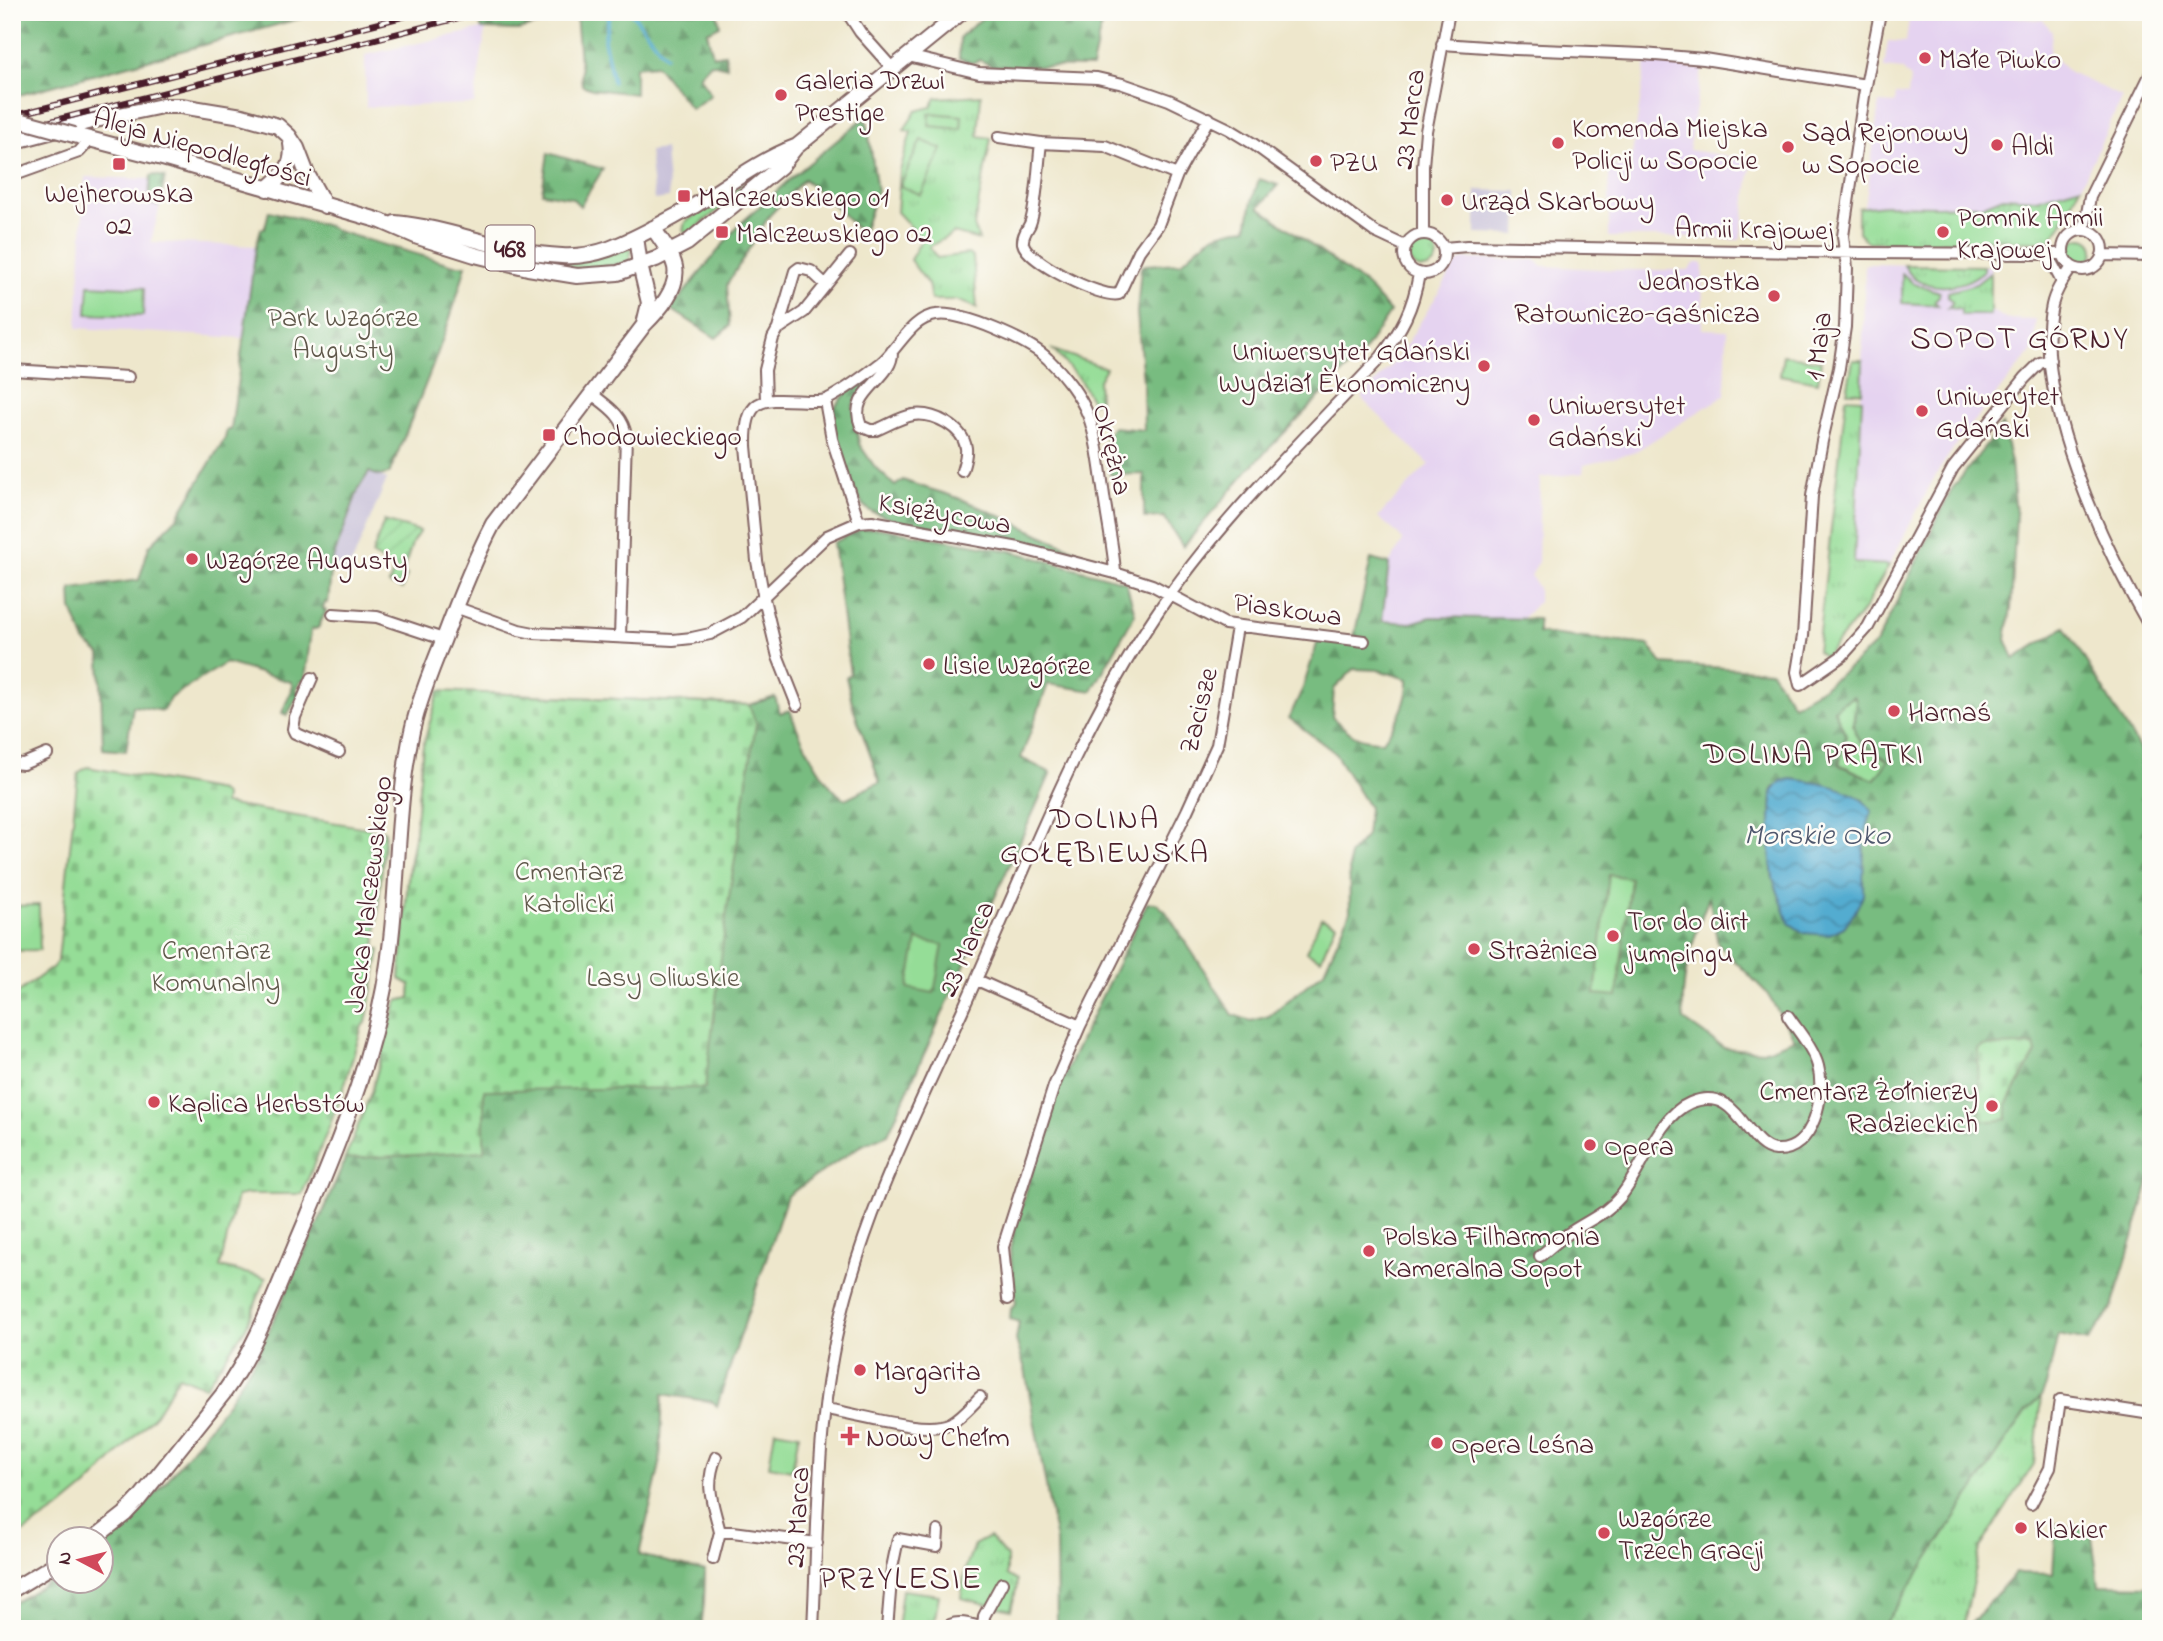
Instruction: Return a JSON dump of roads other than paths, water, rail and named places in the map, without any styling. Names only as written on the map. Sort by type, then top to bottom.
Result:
[{"type":"main road","name":"Aleja Niepodległości","points":[[12,118],[381,221],[418,237],[528,268],[577,276],[618,273],[687,243],[781,166],[796,147],[962,12]]},
{"type":"main road","points":[[12,142],[91,121],[172,106],[266,121],[278,126],[289,136],[325,206]]},
{"type":"main road","points":[[267,189],[289,167],[293,152],[289,136]]},
{"type":"main road","name":"Aleja Niepodległości","points":[[381,221],[420,225],[519,250],[561,256],[597,253],[621,245],[653,228],[692,207],[771,156],[796,147]]},
{"type":"main road","name":"Jacka Malczewskiego","points":[[110,1526],[139,1499],[235,1376],[257,1337],[342,1136],[369,1053],[384,987],[404,791],[412,731],[422,694],[455,607],[493,524],[663,303],[676,277],[669,252],[653,228]]},
{"type":"main road","points":[[636,237],[649,303],[644,325]]},
{"type":"main road","points":[[618,273],[643,283]]},
{"type":"main road","points":[[12,1590],[46,1569]]},
{"type":"street","points":[[848,12],[860,32],[892,69]]},
{"type":"street","name":"23 Marca","points":[[1423,233],[1426,131],[1449,12]]},
{"type":"street","name":"1 Maja","points":[[1882,12],[1866,85],[1843,236],[1847,268],[1845,327],[1839,369],[1812,496],[1803,636],[1797,672],[1800,685],[1842,656],[1868,627],[1952,468],[2025,378],[2040,363],[2050,360]]},
{"type":"street","points":[[1442,44],[1704,59],[1866,85]]},
{"type":"street","points":[[908,56],[979,73],[1097,78],[1123,84],[1209,118],[1252,143],[1375,232],[1405,246]]},
{"type":"street","points":[[2084,230],[2090,197],[2151,73]]},
{"type":"street","points":[[1041,143],[1032,213],[1022,242],[1025,249],[1061,276],[1112,296],[1119,294],[1124,288],[1139,251],[1158,225],[1177,175],[1209,118]]},
{"type":"street","points":[[999,138],[1105,146],[1177,175]]},
{"type":"street","points":[[12,176],[79,152],[90,140]]},
{"type":"street","points":[[2084,230],[2096,235],[2103,248],[2094,267],[2079,270],[2071,267],[2063,254],[2064,242],[2072,233],[2084,230]]},
{"type":"street","points":[[1423,233],[1438,239],[1444,248],[1444,260],[1437,270],[1425,275],[1413,271],[1404,260],[1405,246],[1412,237],[1423,233]]},
{"type":"street","name":"Armii Krajowej","points":[[1444,248],[1470,246],[2063,254]]},
{"type":"street","points":[[2047,254],[2062,282]]},
{"type":"street","points":[[778,329],[804,312],[850,255]]},
{"type":"street","points":[[2102,255],[2151,256]]},
{"type":"street","points":[[2071,267],[2052,307],[2050,360],[2053,384],[2066,439],[2084,491],[2132,597],[2151,629]]},
{"type":"street","points":[[766,401],[766,359],[795,271],[799,268],[811,271],[827,285]]},
{"type":"street","name":"23 Marca","points":[[813,1629],[825,1409],[837,1332],[848,1286],[890,1171],[1004,915],[1087,735],[1126,664],[1170,596],[1200,554],[1262,482],[1381,357],[1411,310],[1419,274]]},
{"type":"street","name":"Okrężna","points":[[825,401],[882,362],[924,318],[939,314],[961,316],[1038,351],[1065,377],[1087,414],[1102,487],[1115,573]]},
{"type":"street","name":"Okrężna","points":[[892,351],[891,364],[860,403],[858,413],[861,425],[876,430],[912,415],[937,418],[952,427],[963,439],[966,454],[962,471]]},
{"type":"street","points":[[12,370],[128,377]]},
{"type":"street","points":[[592,394],[615,412],[626,436],[620,637]]},
{"type":"street","points":[[797,705],[778,657],[757,561],[746,427],[748,415],[754,407],[766,401],[825,401],[832,439],[859,522]]},
{"type":"street","name":"Księżycowa","points":[[455,607],[519,630],[558,635],[673,640],[692,638],[710,634],[742,617],[764,599],[827,536],[859,522],[872,521],[1019,548],[1115,573],[1152,585],[1170,596]]},
{"type":"street","name":"Piaskowa","points":[[1170,596],[1215,620],[1237,627],[1364,641]]},
{"type":"street","points":[[333,614],[377,617],[443,639]]},
{"type":"street","name":"Zacisze","points":[[1008,1299],[1003,1247],[1054,1086],[1080,1026],[1217,745],[1237,627]]},
{"type":"street","points":[[312,678],[295,717],[293,729],[295,733],[339,752]]},
{"type":"street","points":[[12,763],[23,764],[47,754]]},
{"type":"street","points":[[977,980],[1080,1026]]},
{"type":"street","points":[[1540,1256],[1612,1205],[1629,1185],[1666,1124],[1692,1101],[1712,1099],[1734,1109],[1762,1145],[1772,1150],[1785,1150],[1799,1142],[1809,1131],[1815,1116],[1821,1086],[1814,1056],[1788,1016]]},
{"type":"street","points":[[825,1409],[921,1427],[938,1427],[958,1418],[980,1397]]},
{"type":"street","points":[[2031,1504],[2050,1468],[2060,1400],[2151,1414]]},
{"type":"street","points":[[713,1559],[720,1532],[708,1483],[716,1457]]},
{"type":"street","points":[[887,1629],[892,1567],[898,1539],[937,1546],[939,1531]]},
{"type":"street","points":[[720,1532],[817,1543]]},
{"type":"street","points":[[945,1629],[948,1624],[954,1622],[986,1628],[985,1616],[1002,1583]]},
{"type":"water","name":"Morskie Oko","points":[[1790,779],[1846,791],[1857,796],[1872,811],[1864,838],[1863,895],[1844,927],[1827,935],[1804,933],[1789,923],[1773,878],[1770,851],[1772,792],[1781,781]]},
{"type":"waterway","points":[[610,12],[604,40],[613,82]]},
{"type":"waterway","points":[[631,12],[665,56]]},
{"type":"railway","points":[[12,116],[422,12]]},
{"type":"railway","points":[[12,131],[482,12]]},
{"type":"place","name":"Małe Piwko","points":[[1925,58]]},
{"type":"place","name":"Galeria Drzwi Prestige","points":[[781,95]]},
{"type":"place","name":"Komenda Miejska Policji w Sopocie","points":[[1558,143]]},
{"type":"place","name":"Aldi","points":[[1997,145]]},
{"type":"place","name":"Sąd Rejonowy w Sopocie","points":[[1788,147]]},
{"type":"place","name":"PZU","points":[[1316,161]]},
{"type":"place","name":"Wejherowska 02","points":[[119,164]]},
{"type":"place","name":"Malczewskiego 01","points":[[684,196]]},
{"type":"place","name":"Urząd Skarbowy","points":[[1447,200]]},
{"type":"place","name":"Malczewskiego 02","points":[[722,232]]},
{"type":"place","name":"Pomnik Armii Krajowej","points":[[1943,232]]},
{"type":"place","name":"Jednostka Ratowniczo-Gaśnicza","points":[[1774,296]]},
{"type":"place","name":"Uniwersytet Gdański Wydział Ekonomiczny","points":[[1484,366]]},
{"type":"place","name":"Uniwerytet Gdański","points":[[1922,411]]},
{"type":"place","name":"Uniwersytet Gdański","points":[[1534,420]]},
{"type":"place","name":"Chodowieckiego","points":[[549,435]]},
{"type":"place","name":"Wzgórze Augusty","points":[[192,559]]},
{"type":"place","name":"Lisie Wzgórze","points":[[929,664]]},
{"type":"place","name":"Harnaś","points":[[1894,711]]},
{"type":"place","name":"Tor do dirt jumpingu","points":[[1613,936]]},
{"type":"place","name":"Strażnica","points":[[1474,949]]},
{"type":"place","name":"Kaplica Herbstów","points":[[154,1102]]},
{"type":"place","name":"Cmentarz Żołnierzy Radzieckich","points":[[1992,1106]]},
{"type":"place","name":"Opera","points":[[1590,1145]]},
{"type":"place","name":"Polska Filharmonia Kameralna Sopot","points":[[1369,1251]]},
{"type":"place","name":"Margarita","points":[[860,1370]]},
{"type":"place","name":"Nowy Chełm","points":[[850,1436]]},
{"type":"place","name":"Opera Leśna","points":[[1437,1443]]},
{"type":"place","name":"Klakier","points":[[2021,1528]]},
{"type":"place","name":"Wzgórze Trzech Gracji","points":[[1604,1533]]},
{"type":"district","name":"SOPOT GÓRNY","points":[[2020,337]]},
{"type":"district","name":"DOLINA PRĄTKI","points":[[1814,753]]},
{"type":"district","name":"DOLINA GOŁĘBIEWSKA","points":[[1105,835]]},
{"type":"district","name":"PRZYLESIE","points":[[901,1577]]},
{"type":"park label","name":"Park Wzgórze Augusty","points":[[343,332]]},
{"type":"park label","name":"Cmentarz Katolicki","points":[[569,886]]},
{"type":"park label","name":"Cmentarz Komunalny","points":[[216,965]]},
{"type":"park label","name":"Lasy Oliwskie","points":[[663,976]]}]
